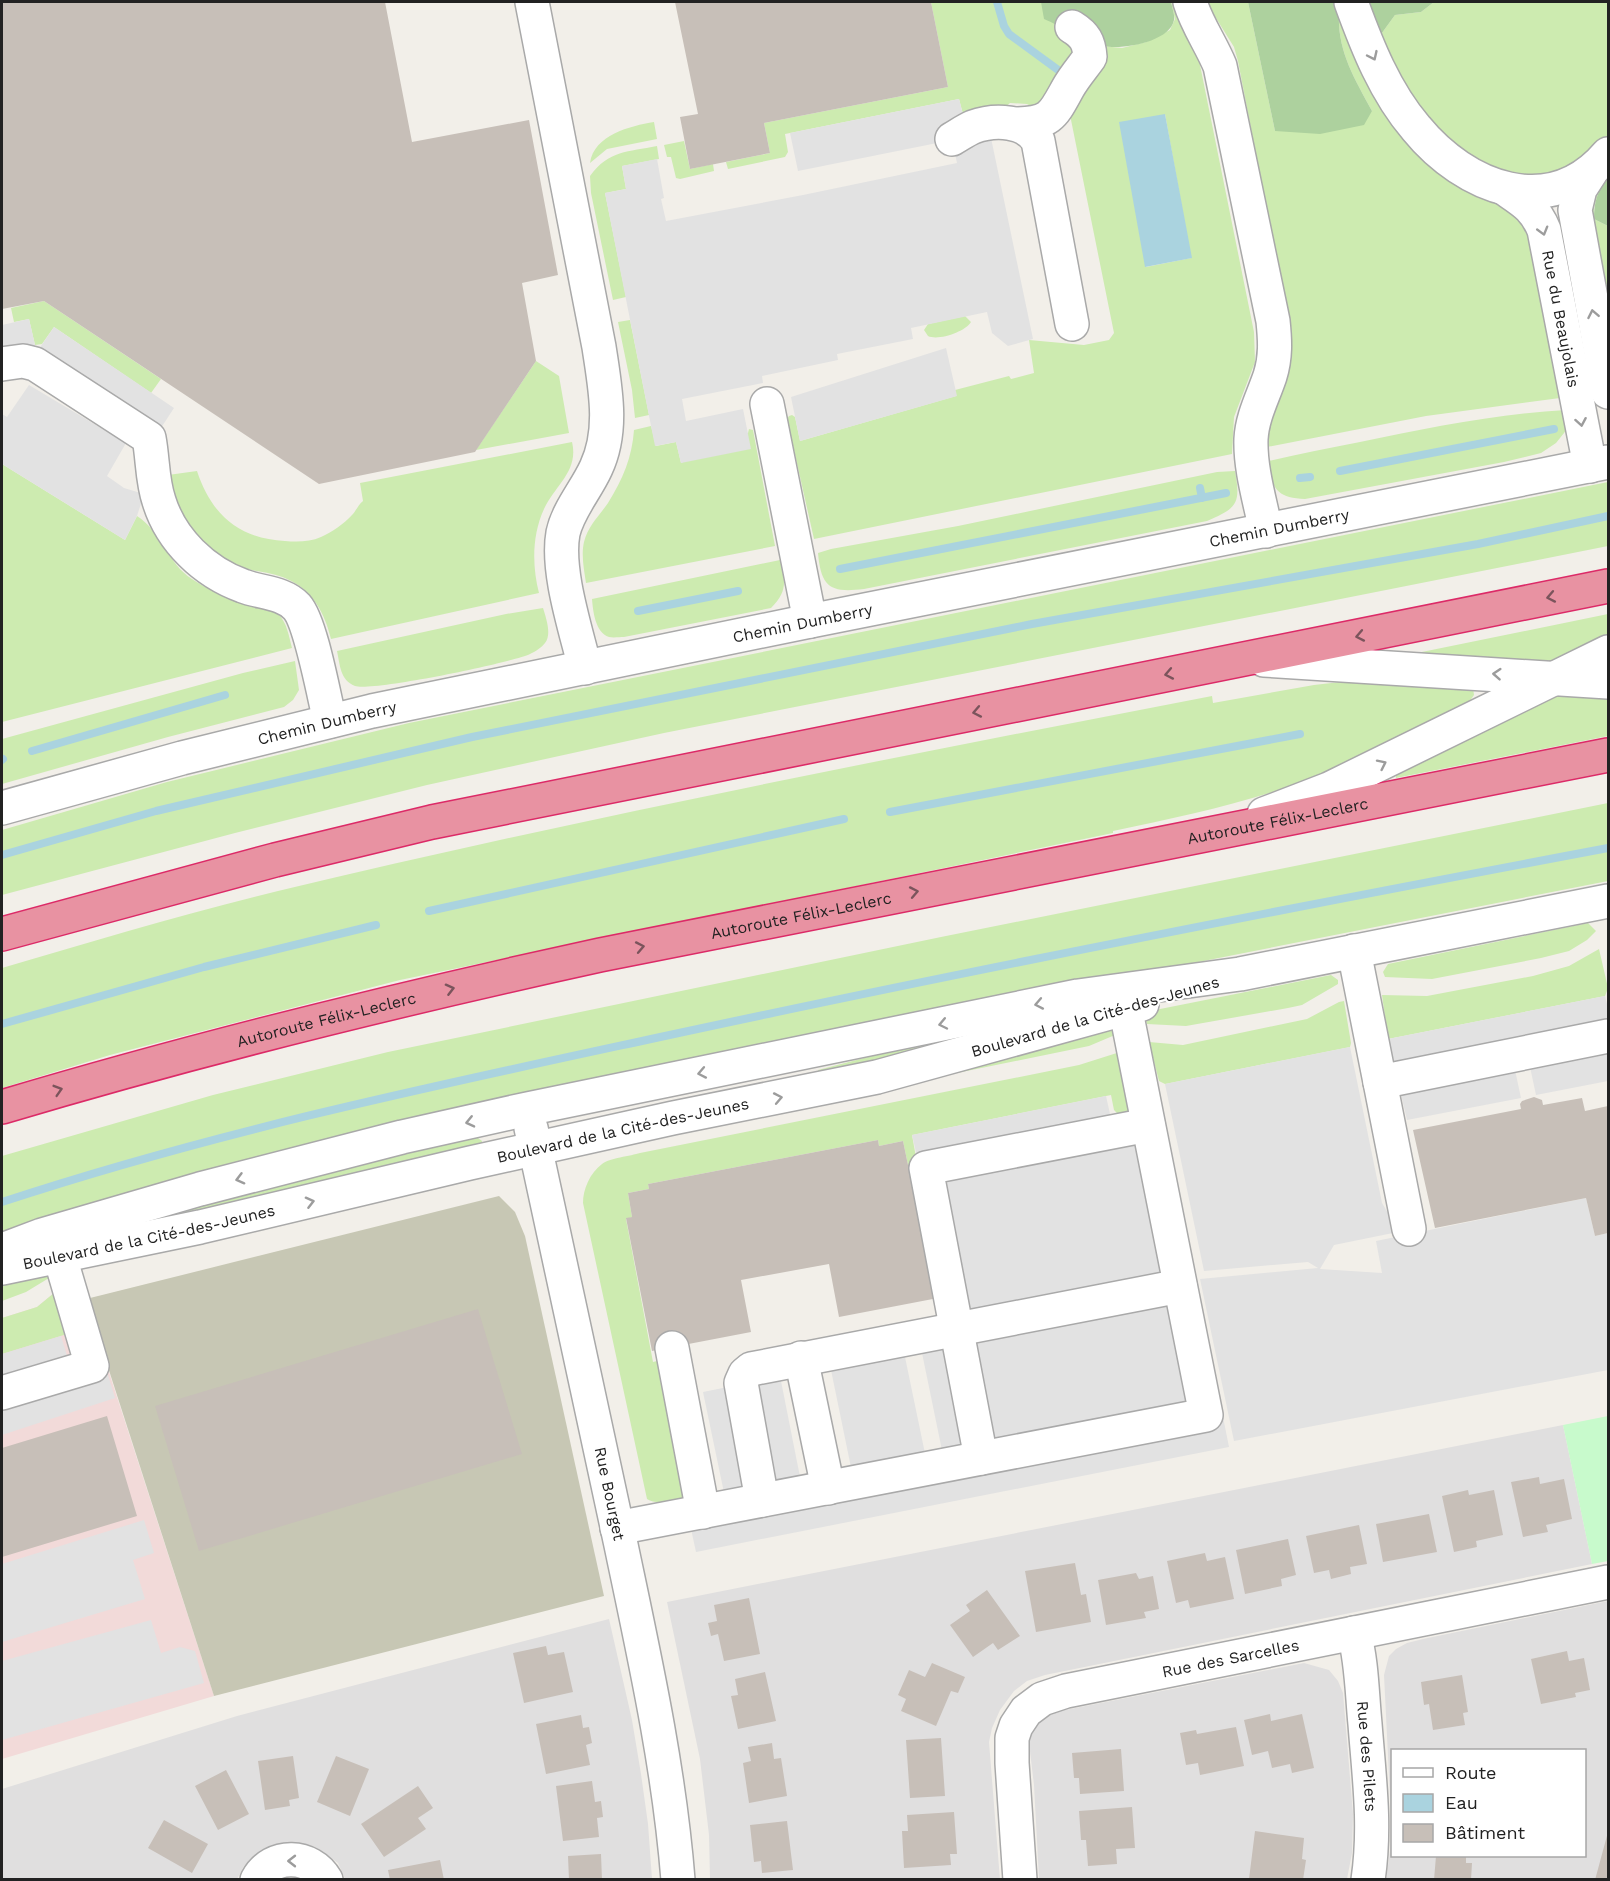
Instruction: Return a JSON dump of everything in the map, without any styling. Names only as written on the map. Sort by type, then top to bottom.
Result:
[{"type":"highway","points":[[2,934],[219,874],[432,822],[1608,586]]},
{"type":"highway","name":"Autoroute Félix-Leclerc","points":[[2,1107],[222,1045],[472,983],[611,953],[1608,755]]},
{"type":"street","points":[[532,2],[608,403],[606,430],[597,467],[570,515],[561,549],[563,570],[585,668]]},
{"type":"street","points":[[1190,2],[1220,66],[1274,321],[1274,361],[1254,420],[1251,439],[1266,531]]},
{"type":"street","name":"Rue du Beaujolais","points":[[1351,2],[1373,58],[1398,104],[1415,127],[1443,155],[1460,167],[1505,189],[1529,205],[1538,215],[1544,230],[1599,464]]},
{"type":"street","points":[[952,139],[973,127],[989,124],[1036,124],[1050,116],[1061,103],[1068,87],[1090,57],[1089,45],[1083,34],[1072,27]]},
{"type":"street","points":[[1018,124],[1033,132],[1038,141],[1072,324]]},
{"type":"street","name":"Rue du Beaujolais","points":[[1505,189],[1519,192],[1548,190],[1572,183],[1600,163]]},
{"type":"street","name":"Rue du Beaujolais","points":[[1600,163],[1580,189],[1575,210],[1576,227],[1608,392]]},
{"type":"street","points":[[2,364],[23,361],[35,364],[149,438],[158,500],[185,547],[213,572],[244,587],[281,596],[298,608],[309,632],[330,721]]},
{"type":"street","points":[[767,404],[810,621]]},
{"type":"street","name":"Chemin Dumberry","points":[[2,808],[182,758],[330,721],[810,621],[1599,464]]},
{"type":"street","points":[[1214,833],[1329,789],[1608,652]]},
{"type":"street","points":[[1244,659],[1608,682]]},
{"type":"street","name":"Boulevard de la Cité-des-Jeunes","points":[[2,1268],[212,1225],[673,1118],[877,1077],[1124,1000],[1354,951],[1608,901]]},
{"type":"street","points":[[1354,951],[1410,1229]]},
{"type":"street","name":"Boulevard de la Cité-des-Jeunes","points":[[2,1250],[53,1232],[200,1189],[402,1137],[527,1109],[1078,996],[1124,1000]]},
{"type":"street","points":[[617,1528],[1206,1415],[1124,1000]]},
{"type":"street","points":[[1380,1082],[1608,1036]]},
{"type":"street","name":"Rue Bourget","points":[[527,1109],[617,1528],[660,1742],[674,1831],[678,1880]]},
{"type":"street","points":[[981,1458],[955,1329],[927,1168],[1148,1125]]},
{"type":"street","points":[[2,1393],[92,1366],[60,1257]]},
{"type":"street","points":[[762,1500],[741,1383],[745,1374],[751,1369],[1180,1286]]},
{"type":"street","points":[[672,1347],[703,1512]]},
{"type":"street","points":[[801,1358],[828,1488]]},
{"type":"street","name":"Rue des Sarcelles","points":[[1020,1880],[1011,1750],[1016,1726],[1026,1711],[1042,1699],[1066,1691],[1608,1582]]},
{"type":"street","name":"Rue des Pilets","points":[[1354,1633],[1360,1668],[1373,1817],[1368,1880]]},
{"type":"street","points":[[257,1880],[267,1867],[290,1860],[312,1863],[321,1871],[326,1880]]},
{"type":"shaded area","points":[[959,99],[964,118],[986,114],[1033,339],[1008,346],[992,333],[987,312],[911,328],[913,339],[837,354],[838,360],[762,376],[763,383],[682,399],[686,421],[743,409],[751,449],[681,463],[676,442],[655,446],[605,193],[626,189],[622,166],[657,159],[666,221],[803,195],[957,163],[952,140],[798,171],[790,133]]},
{"type":"shaded area","points":[[29,319],[35,345],[23,361],[2,364],[2,325]]},
{"type":"shaded area","points":[[54,327],[174,408],[155,437],[30,362]]},
{"type":"shaded area","points":[[946,348],[957,396],[800,441],[791,397]]},
{"type":"shaded area","points":[[29,385],[126,443],[107,476],[124,488],[144,494],[137,516],[125,540],[2,464],[2,414],[7,417]]},
{"type":"shaded area","points":[[1605,996],[1608,1008],[1608,1081],[1536,1095],[1527,1053],[1512,1056],[1521,1098],[1407,1120],[1388,1039]]},
{"type":"shaded area","points":[[1350,1047],[1382,1203],[1391,1218],[1393,1233],[1334,1245],[1320,1269],[1382,1273],[1376,1241],[1586,1198],[1595,1236],[1608,1233],[1608,1370],[1234,1441],[1200,1279],[1318,1268],[1308,1262],[1204,1271],[1165,1084]]},
{"type":"shaded area","points":[[1106,1096],[1114,1132],[1148,1125],[1177,1271],[954,1316],[912,1135]]},
{"type":"shaded area","points":[[499,1196],[515,1212],[525,1236],[604,1596],[214,1696],[86,1299]]},
{"type":"shaded area","points":[[81,1286],[214,1696],[2,1759],[2,1318],[37,1307],[54,1293]]},
{"type":"shaded area","points":[[1183,1301],[1222,1412],[1229,1447],[696,1552],[688,1515],[727,1507],[703,1392],[781,1381],[803,1492],[854,1482],[831,1370],[905,1357],[928,1468],[945,1465],[922,1353]]},
{"type":"shaded area","points":[[61,1336],[72,1372],[104,1362],[115,1398],[2,1435],[2,1354]]},
{"type":"shaded area","points":[[1563,1425],[1592,1564],[1045,1675],[1027,1681],[1014,1691],[1000,1710],[989,1742],[1000,1880],[710,1879],[709,1835],[700,1759],[667,1602]]},
{"type":"shaded area","points":[[144,1520],[154,1553],[133,1560],[145,1599],[2,1642],[2,1564]]},
{"type":"shaded area","points":[[1608,1601],[1608,1879],[1386,1880],[1391,1843],[1391,1857],[1586,1857],[1586,1749],[1391,1749],[1391,1816],[1384,1675],[1389,1656],[1407,1643]]},
{"type":"shaded area","points":[[609,1619],[632,1720],[641,1774],[652,1879],[345,1879],[338,1863],[313,1846],[287,1843],[274,1845],[256,1854],[244,1866],[237,1879],[2,1880],[2,1789],[237,1716]]},
{"type":"shaded area","points":[[151,1620],[161,1653],[180,1647],[195,1651],[204,1683],[2,1740],[2,1661]]},
{"type":"shaded area","points":[[1304,1663],[1329,1670],[1338,1681],[1343,1693],[1353,1814],[1352,1853],[1347,1879],[1039,1879],[1034,1785],[1029,1743],[1033,1731],[1042,1720],[1055,1712]]},
{"type":"green space","points":[[931,2],[1041,2],[1078,50],[1058,95],[1034,108],[1027,104],[1010,103],[1002,110],[964,118],[959,99],[785,134],[788,152],[785,157],[728,169],[726,162],[770,153],[764,123],[948,87]]},
{"type":"green space","points":[[1041,2],[1171,2],[1174,20],[1171,28],[1155,39],[1122,47],[1104,46],[1044,19]]},
{"type":"green space","points":[[1171,2],[1175,2],[1182,28],[1199,60],[1254,332],[1255,362],[1234,417],[1232,454],[814,539],[787,419],[789,416],[795,417],[800,441],[956,396],[955,390],[1009,376],[1011,379],[1034,373],[1029,340],[1084,345],[1109,340],[1114,333],[1068,105],[1102,46],[1122,48],[1146,42],[1170,30],[1175,19]],"holes":[[[1165,114],[1191,258],[1146,267]]]},
{"type":"green space","points":[[1206,2],[1248,2],[1275,131],[1372,111],[1346,59],[1342,46],[1340,2],[1483,198],[1501,205],[1529,225],[1560,398],[1426,416],[1267,447],[1271,418],[1286,383],[1289,362],[1279,274],[1238,61],[1234,47]]},
{"type":"green space","points":[[1248,2],[1340,2],[1342,46],[1352,72],[1372,111],[1364,125],[1320,134],[1275,131]]},
{"type":"green space","points":[[1365,2],[1434,2],[1421,12],[1395,15],[1379,37]]},
{"type":"green space","points":[[1434,2],[1608,2],[1608,138],[1590,159],[1550,179],[1502,175],[1448,144],[1403,85],[1379,37],[1395,15],[1421,12]]},
{"type":"green space","points":[[654,122],[657,139],[607,149],[590,163],[598,145],[606,139],[624,129]]},
{"type":"green space","points":[[684,141],[690,169],[713,164],[714,171],[676,178],[671,157],[667,157],[664,145]]},
{"type":"green space","points":[[657,146],[659,159],[622,166],[626,189],[605,193],[626,297],[613,300],[591,193],[590,176],[597,167],[612,157],[628,151]]},
{"type":"green space","points":[[1608,179],[1608,226],[1594,219],[1597,197]]},
{"type":"green space","points":[[1600,187],[1594,207],[1594,219],[1608,226],[1608,330],[1587,223],[1592,195]]},
{"type":"green space","points":[[44,301],[161,379],[151,393],[54,327],[42,344],[35,345],[29,319],[14,322],[11,308]]},
{"type":"green space","points":[[965,316],[971,322],[951,335],[932,337],[928,336],[924,330],[928,324]]},
{"type":"green space","points":[[630,320],[649,415],[635,418],[632,390],[618,322]]},
{"type":"green space","points":[[536,361],[559,376],[569,433],[476,450]]},
{"type":"green space","points":[[1566,410],[1568,428],[1556,443],[1541,453],[1504,462],[1305,499],[1281,494],[1271,478],[1269,461],[1462,422]]},
{"type":"green space","points":[[651,426],[656,446],[676,442],[681,463],[748,433],[749,429],[753,430],[775,546],[586,583],[583,552],[586,536],[618,485],[629,459],[634,430]]},
{"type":"green space","points":[[572,442],[573,452],[569,470],[544,509],[537,529],[534,561],[539,593],[331,639],[321,612],[311,596],[304,590],[282,577],[232,563],[206,545],[195,533],[178,506],[168,475],[197,471],[210,500],[219,512],[241,529],[269,539],[303,541],[325,535],[338,528],[349,518],[363,501],[360,483]]},
{"type":"green space","points":[[2,464],[125,540],[137,516],[152,530],[177,565],[192,579],[229,598],[262,606],[278,614],[286,625],[292,648],[2,722]]},
{"type":"green space","points":[[1235,471],[1237,498],[1235,504],[1207,521],[864,589],[843,590],[830,586],[825,581],[819,565],[818,553],[831,549],[958,526],[1217,472]]},
{"type":"green space","points":[[1608,482],[1608,546],[664,733],[427,785],[2,895],[2,830],[167,782],[409,723]]},
{"type":"green space","points":[[780,560],[784,586],[780,597],[771,608],[624,637],[611,637],[604,634],[596,621],[592,599]]},
{"type":"green space","points":[[543,608],[548,626],[548,635],[544,645],[518,658],[441,676],[366,687],[350,683],[342,672],[337,651]]},
{"type":"green space","points":[[1608,614],[1608,638],[1556,665],[1412,654]]},
{"type":"green space","points":[[295,661],[299,690],[293,700],[284,707],[2,784],[2,739]]},
{"type":"green space","points":[[1349,681],[1473,688],[1474,695],[1467,705],[1353,761],[1282,789],[1240,801],[1113,831],[1113,833],[400,980],[110,1055],[2,1088],[2,968],[174,918],[278,891],[627,813],[1212,696],[1213,703]]},
{"type":"green space","points":[[1562,689],[1608,693],[1608,736],[1396,778],[1396,775],[1403,770]]},
{"type":"green space","points":[[1608,803],[1608,881],[1092,983],[2,1236],[2,1156],[213,1095],[388,1052],[941,937]]},
{"type":"green space","points":[[1588,923],[1596,931],[1587,940],[1569,951],[1541,958],[1432,979],[1385,977],[1383,972],[1388,964]]},
{"type":"green space","points":[[1599,949],[1608,988],[1605,996],[1388,1039],[1382,995],[1427,996],[1533,976],[1569,966]]},
{"type":"green space","points":[[1331,975],[1338,980],[1338,984],[1302,1005],[1186,1026],[1147,1024],[1145,1017],[1150,1011]]},
{"type":"green space","points":[[1344,1001],[1350,1047],[1165,1084],[1159,1081],[1149,1042],[1183,1045],[1307,1019]]},
{"type":"green space","points":[[1076,1005],[820,1077],[818,1070],[945,1037]]},
{"type":"green space","points":[[1112,1025],[1115,1035],[1089,1046],[658,1134]]},
{"type":"green space","points":[[1120,1052],[1130,1107],[1129,1112],[1120,1116],[1114,1110],[1111,1095],[912,1135],[917,1163],[908,1165],[903,1141],[879,1146],[878,1140],[648,1184],[649,1189],[628,1193],[632,1217],[626,1219],[653,1362],[661,1360],[686,1497],[661,1502],[647,1499],[583,1203],[588,1182],[598,1168],[610,1160],[640,1153],[1079,1065]]},
{"type":"green space","points":[[450,1137],[478,1138],[482,1141],[482,1147],[53,1248],[186,1202]]},
{"type":"green space","points":[[39,1271],[49,1278],[26,1292],[2,1301],[2,1278]]},
{"type":"green space","points":[[54,1293],[67,1334],[2,1354],[2,1318],[37,1307]]},
{"type":"green space","points":[[1608,1416],[1608,1561],[1592,1564],[1563,1425]]},
{"type":"water","points":[[1165,114],[1192,258],[1145,267],[1119,122]]},
{"type":"building","points":[[2,2],[385,2],[412,142],[529,120],[558,275],[522,283],[536,361],[475,452],[319,484],[44,301],[2,309]]},
{"type":"building","points":[[675,2],[931,2],[948,87],[764,123],[770,153],[690,169],[680,117],[698,114]]},
{"type":"building","points":[[1534,1097],[1542,1100],[1543,1105],[1582,1098],[1585,1111],[1608,1106],[1608,1233],[1595,1236],[1586,1198],[1435,1228],[1413,1130],[1521,1109],[1522,1101]]},
{"type":"building","points":[[878,1140],[879,1146],[903,1141],[908,1165],[912,1164],[938,1298],[839,1317],[829,1264],[741,1280],[751,1332],[652,1351],[626,1218],[632,1217],[628,1193],[649,1189],[648,1184]]},
{"type":"building","points":[[478,1309],[522,1454],[199,1551],[155,1406]]},
{"type":"building","points":[[107,1416],[137,1516],[2,1557],[2,1448]]},
{"type":"building","points":[[1539,1477],[1540,1484],[1564,1479],[1572,1519],[1546,1525],[1548,1532],[1523,1537],[1511,1482]]},
{"type":"building","points":[[1468,1490],[1469,1495],[1494,1490],[1503,1535],[1476,1541],[1477,1547],[1454,1552],[1442,1496]]},
{"type":"building","points":[[1429,1514],[1437,1552],[1383,1562],[1376,1524]]},
{"type":"building","points":[[1359,1525],[1367,1564],[1350,1567],[1351,1574],[1331,1579],[1329,1570],[1314,1573],[1306,1536]]},
{"type":"building","points":[[1288,1539],[1296,1575],[1281,1579],[1282,1586],[1245,1594],[1236,1550]]},
{"type":"building","points":[[1205,1553],[1207,1561],[1225,1557],[1234,1599],[1190,1608],[1188,1600],[1176,1603],[1167,1561]]},
{"type":"building","points":[[1075,1563],[1081,1595],[1086,1594],[1091,1622],[1036,1632],[1025,1571]]},
{"type":"building","points":[[1136,1573],[1139,1579],[1153,1576],[1159,1609],[1144,1612],[1146,1618],[1106,1625],[1098,1580]]},
{"type":"building","points":[[987,1590],[1020,1636],[998,1650],[993,1643],[973,1657],[950,1625],[970,1611],[966,1605]]},
{"type":"building","points":[[749,1598],[760,1654],[724,1661],[718,1634],[711,1636],[708,1623],[717,1621],[714,1605]]},
{"type":"building","points":[[546,1646],[548,1655],[564,1652],[573,1692],[524,1703],[513,1653]]},
{"type":"building","points":[[1567,1651],[1569,1661],[1584,1658],[1590,1690],[1575,1693],[1576,1697],[1541,1704],[1531,1659]]},
{"type":"building","points":[[932,1663],[965,1677],[958,1693],[951,1691],[936,1726],[901,1711],[906,1699],[898,1695],[909,1670],[925,1677]]},
{"type":"building","points":[[765,1672],[776,1721],[738,1729],[731,1696],[738,1695],[735,1679]]},
{"type":"building","points":[[1462,1675],[1468,1712],[1463,1713],[1465,1725],[1433,1730],[1429,1704],[1424,1705],[1421,1682]]},
{"type":"building","points":[[1270,1714],[1271,1721],[1302,1714],[1314,1768],[1292,1773],[1290,1764],[1272,1768],[1268,1751],[1252,1755],[1244,1720]]},
{"type":"building","points":[[581,1715],[583,1728],[589,1727],[592,1743],[586,1745],[590,1765],[546,1774],[536,1724]]},
{"type":"building","points":[[1236,1727],[1244,1766],[1200,1775],[1198,1763],[1186,1765],[1180,1733],[1196,1730],[1197,1734]]},
{"type":"building","points":[[941,1738],[945,1796],[910,1798],[906,1740]]},
{"type":"building","points":[[772,1743],[774,1759],[781,1758],[787,1796],[749,1803],[743,1763],[751,1761],[748,1747]]},
{"type":"building","points":[[1121,1749],[1124,1791],[1080,1794],[1079,1778],[1074,1778],[1072,1753]]},
{"type":"building","points":[[293,1756],[299,1798],[289,1800],[290,1806],[265,1810],[258,1761]]},
{"type":"building","points":[[336,1756],[369,1769],[350,1816],[317,1802]]},
{"type":"building","points":[[226,1770],[249,1814],[218,1830],[195,1786]]},
{"type":"building","points":[[592,1781],[595,1802],[601,1801],[603,1817],[597,1818],[599,1837],[563,1841],[556,1786]]},
{"type":"building","points":[[418,1786],[433,1808],[418,1818],[426,1829],[384,1857],[361,1824]]},
{"type":"building","points":[[1132,1807],[1135,1848],[1116,1849],[1117,1864],[1088,1866],[1086,1840],[1081,1840],[1079,1811]]},
{"type":"building","points":[[954,1812],[957,1854],[950,1854],[951,1865],[904,1868],[902,1831],[908,1831],[907,1815]]},
{"type":"building","points":[[164,1820],[208,1844],[192,1873],[148,1848]]},
{"type":"building","points":[[787,1821],[793,1870],[762,1873],[761,1861],[754,1862],[750,1825]]},
{"type":"building","points":[[1255,1831],[1304,1838],[1302,1859],[1306,1860],[1303,1880],[1249,1879]]},
{"type":"building","points":[[1608,1832],[1608,1880],[1595,1880]]},
{"type":"building","points":[[601,1854],[602,1880],[569,1880],[568,1856]]},
{"type":"building","points":[[1436,1857],[1466,1857],[1466,1863],[1472,1863],[1471,1880],[1434,1880]]},
{"type":"building","points":[[440,1860],[444,1880],[390,1880],[388,1870]]},
{"type":"waterway","points":[[997,2],[1004,26],[1009,34],[1065,75]]},
{"type":"waterway","points":[[1340,471],[1554,429]]},
{"type":"waterway","points":[[1300,478],[1310,477]]},
{"type":"waterway","points":[[1200,488],[1202,498]]},
{"type":"waterway","points":[[840,569],[1226,493]]},
{"type":"waterway","points":[[2,855],[156,811],[472,737],[1032,624],[1478,544],[1608,516]]},
{"type":"waterway","points":[[638,611],[738,591]]},
{"type":"waterway","points":[[32,751],[225,695]]},
{"type":"waterway","points":[[890,812],[1300,734]]},
{"type":"waterway","points":[[429,911],[844,819]]},
{"type":"waterway","points":[[2,1202],[243,1132],[487,1074],[1009,964],[1608,848]]},
{"type":"waterway","points":[[2,1024],[204,967],[376,925]]}]
